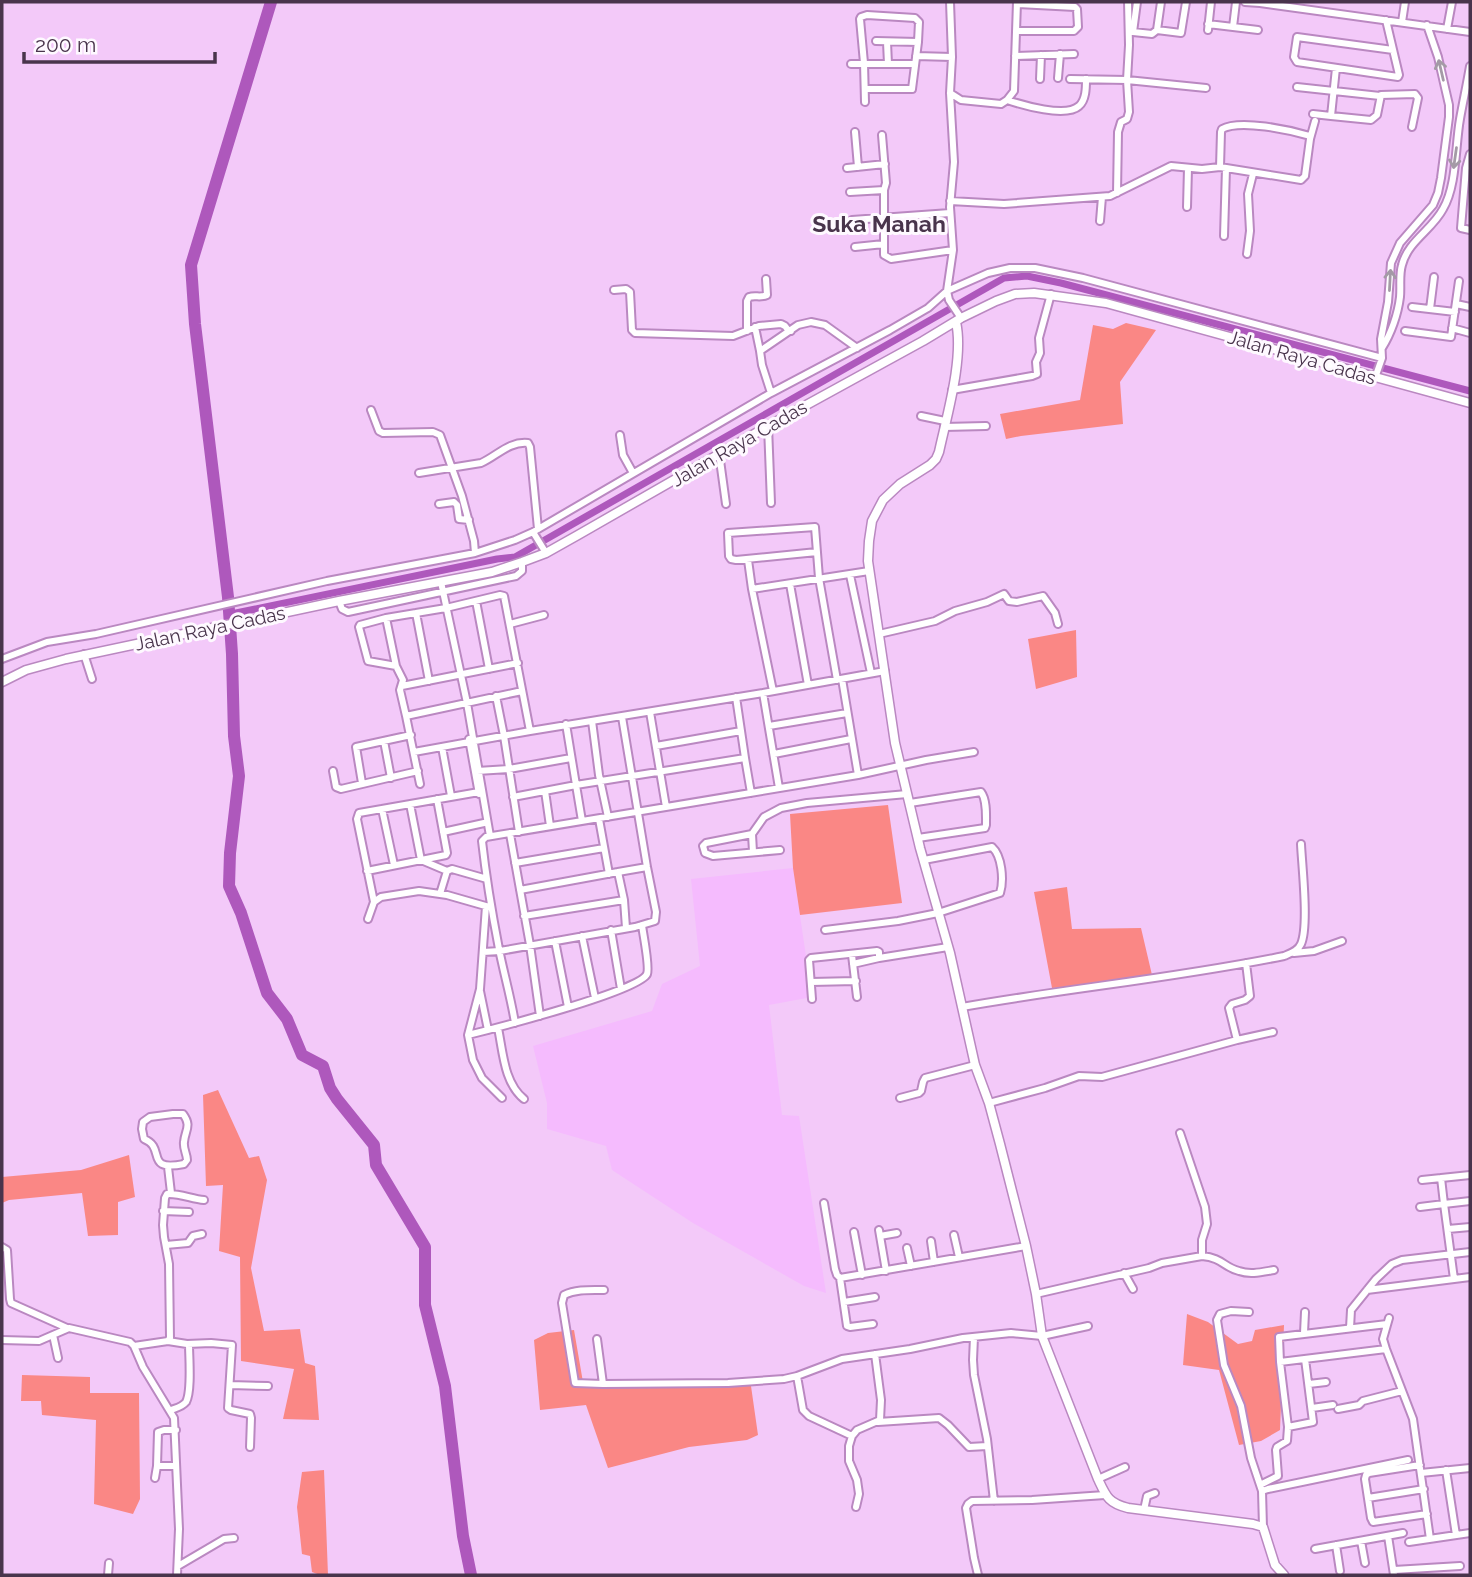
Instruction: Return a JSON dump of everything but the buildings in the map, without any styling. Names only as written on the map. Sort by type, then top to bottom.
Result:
[{"type":"street","points":[[950,2],[950,93],[954,162],[950,201],[953,250],[947,291],[958,317],[952,390],[936,459],[900,484],[883,500],[872,521],[869,541],[869,571],[895,743],[948,947],[975,1065],[989,1102],[1026,1246],[1042,1336],[1105,1495],[1117,1505],[1263,1527]]},
{"type":"street","points":[[1117,193],[1118,132],[1121,122],[1129,116],[1128,2]]},
{"type":"street","points":[[1137,2],[1133,32],[1152,34],[1157,30],[1161,2]]},
{"type":"street","points":[[1157,30],[1181,33],[1186,2]]},
{"type":"street","points":[[1211,2],[1208,27],[1258,30]]},
{"type":"street","points":[[1233,27],[1236,2]]},
{"type":"street","points":[[1245,2],[1470,32]]},
{"type":"street","points":[[1402,22],[1405,2]]},
{"type":"street","points":[[1447,29],[1452,2]]},
{"type":"street","points":[[950,93],[961,100],[1001,104],[1014,91],[1016,31],[1018,3],[1077,9],[1078,27],[1074,31],[1016,31]]},
{"type":"street","points":[[865,89],[912,89],[919,22],[915,18],[863,16],[860,19],[865,102]]},
{"type":"street","points":[[1386,20],[1393,50],[1398,76],[1297,62],[1294,57],[1297,37],[1393,50]]},
{"type":"street","points":[[1376,375],[1382,359],[1381,339],[1388,302],[1391,263],[1400,243],[1430,209],[1438,193],[1449,105],[1438,57],[1427,25]]},
{"type":"street","points":[[876,41],[918,43]]},
{"type":"street","points":[[887,42],[888,64]]},
{"type":"street","points":[[1058,78],[1060,54]]},
{"type":"street","points":[[1015,56],[1074,54]]},
{"type":"street","points":[[1040,79],[1041,55]]},
{"type":"street","points":[[916,56],[951,57]]},
{"type":"street","points":[[851,64],[915,64]]},
{"type":"street","points":[[1382,348],[1387,341],[1399,304],[1405,256],[1421,234],[1433,224],[1449,196],[1470,66]]},
{"type":"street","points":[[1331,116],[1336,68]]},
{"type":"street","points":[[1070,79],[1127,80],[1206,88]]},
{"type":"street","points":[[1007,100],[1034,108],[1074,109],[1084,98],[1086,79]]},
{"type":"street","points":[[1297,87],[1380,96],[1415,94],[1418,97],[1412,127]]},
{"type":"street","points":[[950,201],[1004,204],[1110,196],[1171,166],[1202,169],[1223,167],[1299,180],[1303,179],[1307,167],[1314,117],[1371,120],[1377,115],[1380,96]]},
{"type":"street","points":[[1449,117],[1470,120]]},
{"type":"street","points":[[1224,236],[1221,132],[1226,127],[1267,126],[1310,136]]},
{"type":"street","points":[[855,132],[858,167]]},
{"type":"street","points":[[882,135],[886,183],[884,255],[891,259],[953,250]]},
{"type":"street","points":[[1470,154],[1466,168],[1468,178],[1461,228],[1470,230]]},
{"type":"street","points":[[847,168],[885,164]]},
{"type":"street","points":[[1187,207],[1188,168]]},
{"type":"street","points":[[1247,254],[1250,231],[1248,194],[1253,173]]},
{"type":"street","points":[[850,192],[884,190]]},
{"type":"street","points":[[1101,221],[1102,197]]},
{"type":"street","points":[[1430,209],[1462,211]]},
{"type":"street","points":[[852,220],[950,213]]},
{"type":"street","points":[[855,247],[884,244]]},
{"type":"street","points":[[2,659],[47,642],[96,634],[327,581],[475,553],[536,532],[771,393],[928,308],[947,291],[988,272],[1010,268],[1035,268],[1083,278],[1382,359]]},
{"type":"street","points":[[1430,309],[1434,277]]},
{"type":"street","points":[[766,279],[767,295],[749,297],[747,301],[751,329],[771,393]]},
{"type":"street","points":[[1405,331],[1451,337],[1459,281]]},
{"type":"street","points":[[614,290],[626,289],[630,292],[633,332],[726,336],[780,324],[791,331]]},
{"type":"street","name":"Jalan Raya Cadas","points":[[2,682],[26,670],[84,654],[440,582],[493,577],[768,426],[958,317],[1016,294],[1051,294],[1106,303],[1376,375],[1470,404]]},
{"type":"street","points":[[952,390],[1037,373],[1039,338],[1051,294]]},
{"type":"street","points":[[1456,303],[1470,306]]},
{"type":"street","points":[[1412,307],[1455,312]]},
{"type":"street","points":[[760,351],[798,325],[806,323],[825,325],[857,348]]},
{"type":"street","points":[[1452,328],[1470,333]]},
{"type":"street","points":[[371,410],[377,428],[383,433],[438,433],[442,438],[469,520],[475,553]]},
{"type":"street","points":[[921,416],[945,424],[986,426]]},
{"type":"street","points":[[768,426],[771,503]]},
{"type":"street","points":[[620,435],[623,455],[633,473]]},
{"type":"street","points":[[419,473],[481,463],[519,442],[528,443],[536,532],[544,550]]},
{"type":"street","points":[[719,453],[726,504]]},
{"type":"street","points":[[439,504],[454,502],[459,519],[469,520]]},
{"type":"street","points":[[817,552],[748,560],[731,559],[728,533],[813,526],[815,529],[820,578],[858,775]]},
{"type":"street","points":[[748,560],[773,691]]},
{"type":"street","points":[[752,589],[869,571]]},
{"type":"street","points":[[850,575],[871,673]]},
{"type":"street","points":[[340,601],[342,609],[348,612],[442,593],[493,577]]},
{"type":"street","points":[[440,582],[465,703],[488,837]]},
{"type":"street","points":[[790,584],[808,685]]},
{"type":"street","points":[[879,634],[935,621],[1004,594],[1009,601],[1017,602],[1044,596],[1055,613],[1058,624]]},
{"type":"street","points":[[396,666],[368,661],[359,626],[362,623],[504,596],[530,731]]},
{"type":"street","points":[[476,601],[489,669]]},
{"type":"street","points":[[416,613],[429,681]]},
{"type":"street","points":[[510,624],[544,615]]},
{"type":"street","points":[[386,618],[396,666],[403,680],[400,690],[420,784]]},
{"type":"street","points":[[84,654],[92,679]]},
{"type":"street","points":[[402,686],[518,663]]},
{"type":"street","points":[[414,752],[885,671]]},
{"type":"street","points":[[406,716],[522,691]]},
{"type":"street","points":[[763,693],[779,788]]},
{"type":"street","points":[[496,696],[519,832]]},
{"type":"street","points":[[736,697],[751,793]]},
{"type":"street","points":[[650,712],[666,807]]},
{"type":"street","points":[[769,726],[847,713]]},
{"type":"street","points":[[483,952],[530,946],[654,921],[656,912],[622,716]]},
{"type":"street","points":[[592,721],[608,817]]},
{"type":"street","points":[[566,724],[582,821]]},
{"type":"street","points":[[656,746],[741,731]]},
{"type":"street","points":[[362,783],[356,747],[411,735]]},
{"type":"street","points":[[774,754],[851,739]]},
{"type":"street","points":[[384,741],[391,778]]},
{"type":"street","points":[[442,747],[451,796]]},
{"type":"street","points":[[502,1098],[482,1078],[473,1060],[468,1035],[480,989],[489,908],[482,841],[488,837],[858,775],[974,752]]},
{"type":"street","points":[[477,771],[509,769],[571,758]]},
{"type":"street","points":[[513,797],[745,758]]},
{"type":"street","points":[[333,771],[338,789],[418,771]]},
{"type":"street","points":[[477,771],[488,837]]},
{"type":"street","points":[[545,791],[550,826]]},
{"type":"street","points":[[368,919],[374,902],[357,816],[359,813],[479,792]]},
{"type":"street","points":[[753,852],[752,834],[764,817],[781,808],[807,803],[983,794],[986,825],[984,829],[918,838]]},
{"type":"street","points":[[367,871],[447,854],[437,799]]},
{"type":"street","points":[[410,804],[421,860]]},
{"type":"street","points":[[382,810],[394,865]]},
{"type":"street","points":[[599,819],[609,874]]},
{"type":"street","points":[[443,832],[484,823]]},
{"type":"street","points":[[510,834],[540,1016]]},
{"type":"street","points":[[752,834],[706,843],[703,846],[705,853],[713,856],[780,850]]},
{"type":"street","points":[[1292,953],[1300,946],[1305,926],[1301,844]]},
{"type":"street","points":[[825,930],[938,913],[1000,893],[1002,880],[998,852],[992,847],[924,860]]},
{"type":"street","points":[[515,863],[604,848]]},
{"type":"street","points":[[421,860],[447,871],[452,869],[488,879]]},
{"type":"street","points":[[520,890],[647,867]]},
{"type":"street","points":[[440,894],[447,871]]},
{"type":"street","points":[[618,872],[626,928]]},
{"type":"street","points":[[374,902],[381,897],[419,891],[489,908]]},
{"type":"street","points":[[524,916],[624,900]]},
{"type":"street","points":[[489,908],[515,1023]]},
{"type":"street","points":[[468,1035],[568,1007],[621,989],[643,978],[647,974],[642,925]]},
{"type":"street","points":[[611,930],[621,989]]},
{"type":"street","points":[[582,936],[595,998]]},
{"type":"street","points":[[555,941],[568,1007]]},
{"type":"street","points":[[962,1007],[1246,963],[1314,951],[1342,941]]},
{"type":"street","points":[[853,964],[948,947]]},
{"type":"street","points":[[812,999],[809,959],[877,951],[879,958]]},
{"type":"street","points":[[852,955],[858,997]]},
{"type":"street","points":[[1237,1040],[1229,1008],[1250,996],[1246,963]]},
{"type":"street","points":[[811,982],[856,981]]},
{"type":"street","points":[[480,989],[488,1030]]},
{"type":"street","points":[[498,1028],[510,1083],[524,1099]]},
{"type":"street","points":[[989,1102],[1079,1076],[1102,1077],[1273,1032]]},
{"type":"street","points":[[900,1098],[919,1093],[925,1079],[975,1065]]},
{"type":"street","points":[[183,1114],[187,1118],[188,1126],[184,1147],[187,1160],[184,1164],[168,1167],[160,1164],[155,1157],[155,1148],[151,1142],[144,1139],[143,1122],[150,1117],[183,1114]]},
{"type":"street","points":[[1180,1133],[1207,1218],[1202,1256]]},
{"type":"street","points":[[168,1167],[171,1193]]},
{"type":"street","points":[[1422,1180],[1470,1175]]},
{"type":"street","points":[[1441,1178],[1454,1279]]},
{"type":"street","points":[[168,1341],[171,1330],[169,1264],[164,1237],[165,1198],[171,1193],[204,1200]]},
{"type":"street","points":[[1420,1207],[1470,1201]]},
{"type":"street","points":[[824,1203],[848,1326],[873,1324]]},
{"type":"street","points":[[163,1210],[189,1212]]},
{"type":"street","points":[[1448,1230],[1470,1227]]},
{"type":"street","points":[[854,1232],[862,1275]]},
{"type":"street","points":[[886,1271],[880,1233],[897,1233]]},
{"type":"street","points":[[166,1245],[188,1243],[193,1236],[202,1234]]},
{"type":"street","points":[[954,1235],[959,1257]]},
{"type":"street","points":[[931,1241],[934,1262]]},
{"type":"street","points":[[840,1278],[1026,1246]]},
{"type":"street","points":[[2,1247],[7,1250],[11,1303],[69,1328],[130,1342],[171,1410],[176,1430],[179,1529],[177,1575]]},
{"type":"street","points":[[908,1248],[911,1266]]},
{"type":"street","points":[[1349,1328],[1351,1310],[1396,1261],[1470,1252]]},
{"type":"street","points":[[1036,1294],[1162,1263],[1202,1256],[1216,1258],[1241,1272],[1274,1270]]},
{"type":"street","points":[[1124,1273],[1133,1289]]},
{"type":"street","points":[[1367,1290],[1470,1278]]},
{"type":"street","points":[[604,1290],[582,1290],[564,1295],[562,1303],[575,1383],[728,1383],[784,1379],[842,1359],[875,1353],[1011,1333],[1042,1336],[1088,1326]]},
{"type":"street","points":[[844,1302],[875,1297]]},
{"type":"street","points":[[1249,1312],[1231,1311],[1220,1314],[1217,1320],[1224,1365],[1241,1406],[1251,1458],[1261,1488],[1263,1527],[1275,1565],[1284,1575]]},
{"type":"street","points":[[1304,1334],[1305,1312]]},
{"type":"street","points":[[1261,1488],[1279,1476],[1275,1452],[1277,1447],[1286,1443],[1288,1427],[1279,1338],[1388,1321],[1384,1339],[1413,1419],[1430,1539]]},
{"type":"street","points":[[2,1340],[39,1341],[69,1328]]},
{"type":"street","points":[[53,1335],[58,1358]]},
{"type":"street","points":[[974,1337],[974,1375],[987,1439],[995,1501]]},
{"type":"street","points":[[597,1339],[603,1384]]},
{"type":"street","points":[[134,1346],[168,1341],[232,1345],[228,1408],[247,1413],[251,1418],[250,1447]]},
{"type":"street","points":[[171,1410],[187,1400],[189,1344]]},
{"type":"street","points":[[1280,1362],[1386,1349]]},
{"type":"street","points":[[875,1353],[881,1400],[878,1422]]},
{"type":"street","points":[[1288,1427],[1313,1423],[1305,1359]]},
{"type":"street","points":[[797,1376],[803,1410],[809,1416],[852,1436]]},
{"type":"street","points":[[1308,1384],[1326,1381]]},
{"type":"street","points":[[230,1385],[268,1385]]},
{"type":"street","points":[[1312,1408],[1359,1405],[1363,1401],[1402,1391]]},
{"type":"street","points":[[856,1507],[858,1485],[849,1461],[849,1446],[852,1436],[861,1427],[878,1422],[939,1418],[969,1447],[987,1446]]},
{"type":"street","points":[[155,1478],[158,1466],[158,1432],[176,1430]]},
{"type":"street","points":[[1261,1488],[1268,1489],[1408,1460]]},
{"type":"street","points":[[158,1466],[176,1465]]},
{"type":"street","points":[[1420,1465],[1367,1474],[1365,1479],[1373,1522],[1427,1514]]},
{"type":"street","points":[[1098,1479],[1125,1467]]},
{"type":"street","points":[[1421,1473],[1470,1468]]},
{"type":"street","points":[[1446,1470],[1456,1535]]},
{"type":"street","points":[[1368,1498],[1424,1489]]},
{"type":"street","points":[[1144,1510],[1147,1496],[1155,1493]]},
{"type":"street","points":[[978,1575],[966,1508],[972,1501],[1105,1495]]},
{"type":"street","points":[[1315,1549],[1402,1533]]},
{"type":"street","points":[[1409,1542],[1470,1533]]},
{"type":"street","points":[[1388,1536],[1394,1573],[1460,1566]]},
{"type":"street","points":[[178,1566],[224,1539],[234,1538]]},
{"type":"street","points":[[1361,1541],[1365,1563]]},
{"type":"street","points":[[1336,1545],[1340,1571]]},
{"type":"street","points":[[108,1575],[109,1563]]},
{"type":"shaded area","points":[[1126,323],[1156,330],[1120,382],[1123,424],[1006,439],[1000,414],[1080,400],[1093,325],[1113,329]]},
{"type":"shaded area","points":[[1076,630],[1077,677],[1036,689],[1028,639]]},
{"type":"shaded area","points":[[888,805],[902,903],[800,915],[793,868],[790,814]]},
{"type":"shaded area","points":[[793,868],[812,997],[769,1005],[782,1115],[799,1116],[826,1293],[804,1286],[693,1223],[612,1170],[606,1146],[547,1129],[547,1103],[533,1046],[652,1011],[662,984],[700,966],[691,879]]},
{"type":"shaded area","points":[[1067,887],[1072,929],[1141,928],[1152,975],[1103,985],[1052,988],[1034,892]]},
{"type":"shaded area","points":[[218,1090],[249,1158],[259,1156],[267,1180],[251,1268],[264,1331],[300,1329],[305,1363],[315,1366],[319,1420],[283,1419],[294,1369],[241,1361],[240,1257],[219,1251],[223,1185],[206,1186],[203,1095]]},
{"type":"shaded area","points":[[129,1155],[135,1197],[118,1202],[118,1235],[88,1236],[82,1193],[9,1200],[2,1203],[2,1177],[81,1170]]},
{"type":"shaded area","points":[[1187,1314],[1208,1322],[1238,1344],[1252,1341],[1255,1330],[1284,1325],[1280,1430],[1261,1441],[1239,1445],[1219,1370],[1183,1365]]},
{"type":"shaded area","points":[[574,1330],[584,1388],[669,1381],[750,1379],[758,1435],[747,1440],[689,1447],[608,1468],[586,1405],[540,1410],[534,1340],[548,1333]]},
{"type":"shaded area","points":[[22,1375],[90,1377],[90,1393],[139,1393],[140,1499],[133,1514],[94,1504],[96,1420],[42,1415],[41,1401],[21,1401]]},
{"type":"shaded area","points":[[324,1470],[328,1575],[320,1575],[312,1572],[310,1556],[302,1554],[297,1507],[302,1472]]},
{"type":"waterway","points":[[271,2],[191,265],[195,324],[228,597],[232,654],[234,736],[239,776],[229,886],[241,913],[267,993],[287,1019],[302,1055],[323,1066],[330,1088],[337,1099],[374,1145],[376,1165],[425,1247],[425,1305],[445,1386],[463,1536],[471,1575]]},
{"type":"waterway","points":[[231,614],[515,557],[1004,278],[1027,276],[1061,283],[1470,391]]},
{"type":"district","name":"Suka Manah","points":[[879,223]]}]
